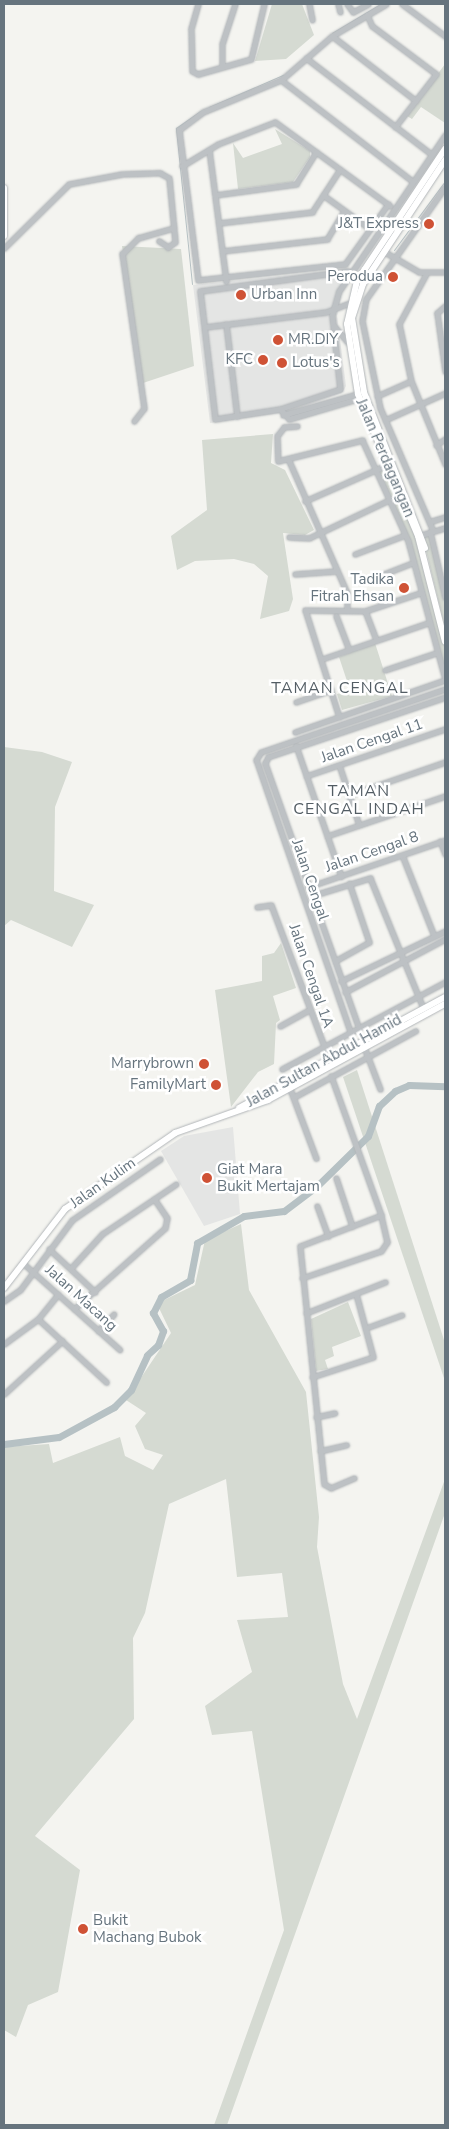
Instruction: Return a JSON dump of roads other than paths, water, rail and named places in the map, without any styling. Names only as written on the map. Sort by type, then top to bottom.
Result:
[{"type":"main road","name":"Jalan Perdagangan","points":[[445,151],[358,281],[349,303],[350,344],[362,395],[388,464],[420,535],[445,628]]},
{"type":"main road","name":"Jalan Perdagangan","points":[[362,395],[353,307],[383,251],[445,160]]},
{"type":"main road","points":[[4,188],[4,236]]},
{"type":"main road","name":"Jalan Perdagangan","points":[[420,535],[445,642]]},
{"type":"main road","name":"Jalan Sultan Abdul Hamid","points":[[231,1113],[445,997]]},
{"type":"main road","name":"Jalan Sultan Abdul Hamid","points":[[231,1113],[290,1089],[445,1004]]},
{"type":"main road","name":"Jalan Kulim","points":[[4,1288],[25,1265],[66,1209],[176,1133],[231,1113]]},
{"type":"street","points":[[198,4],[191,27],[192,71],[198,74],[222,65],[251,59],[264,4]]},
{"type":"street","points":[[222,65],[222,44],[235,4]]},
{"type":"street","points":[[309,4],[312,20]]},
{"type":"street","points":[[338,4],[340,12]]},
{"type":"street","points":[[347,4],[353,12],[368,4]]},
{"type":"street","points":[[386,4],[332,36],[281,80],[203,112],[181,127],[182,166],[196,276],[202,282],[345,264],[445,135]]},
{"type":"street","points":[[402,4],[445,36]]},
{"type":"street","points":[[367,15],[372,26],[436,74],[395,127]]},
{"type":"street","points":[[332,36],[416,101]]},
{"type":"street","points":[[306,58],[432,154]]},
{"type":"street","points":[[281,80],[412,180]]},
{"type":"street","points":[[182,166],[209,150],[275,122],[390,206]]},
{"type":"street","points":[[209,150],[227,286]]},
{"type":"street","points":[[215,195],[296,184],[316,152]]},
{"type":"street","points":[[219,223],[312,212],[340,169]]},
{"type":"street","points":[[4,248],[69,184],[122,174],[167,175],[174,228],[174,245],[165,246],[160,241]]},
{"type":"street","points":[[445,187],[393,257],[363,312],[377,396],[385,420],[432,521],[432,531],[445,597]]},
{"type":"street","points":[[323,195],[370,230]]},
{"type":"street","points":[[348,271],[200,291],[216,419],[280,409],[340,389],[333,312],[348,271],[390,206]]},
{"type":"street","points":[[222,250],[327,239],[344,211]]},
{"type":"street","points":[[134,421],[144,408],[122,254],[138,238],[174,228]]},
{"type":"street","points":[[383,251],[426,274],[445,272]]},
{"type":"street","points":[[426,274],[400,316],[411,381],[419,406],[445,464]]},
{"type":"street","points":[[204,327],[333,312],[349,303]]},
{"type":"street","points":[[445,306],[437,313],[445,371]]},
{"type":"street","points":[[226,324],[237,416]]},
{"type":"street","points":[[333,324],[350,344]]},
{"type":"street","points":[[377,396],[411,381]]},
{"type":"street","points":[[385,420],[445,393]]},
{"type":"street","points":[[283,415],[362,395]]},
{"type":"street","points":[[280,409],[283,415],[289,419],[362,395]]},
{"type":"street","points":[[294,732],[445,680],[405,535],[360,439],[289,461],[275,460],[275,441],[284,427],[297,426]]},
{"type":"street","points":[[436,445],[445,439]]},
{"type":"street","points":[[289,461],[348,597],[347,609]]},
{"type":"street","points":[[305,501],[388,464]]},
{"type":"street","points":[[289,537],[309,538],[390,500]]},
{"type":"street","points":[[432,521],[445,516]]},
{"type":"street","points":[[420,535],[445,528]]},
{"type":"street","points":[[355,554],[405,535]]},
{"type":"street","points":[[371,579],[412,563]]},
{"type":"street","points":[[295,574],[337,571]]},
{"type":"street","points":[[340,717],[307,609],[365,611],[420,592]]},
{"type":"street","points":[[365,611],[376,640]]},
{"type":"street","points":[[336,616],[349,650]]},
{"type":"street","points":[[322,659],[428,623]]},
{"type":"street","points":[[385,670],[436,653]]},
{"type":"street","name":"Jalan Cengal","points":[[350,1031],[256,763],[261,752],[445,689]]},
{"type":"street","points":[[296,702],[331,690]]},
{"type":"street","points":[[358,1026],[311,896],[266,760],[445,697]]},
{"type":"street","name":"Jalan Cengal 11","points":[[306,776],[445,729]]},
{"type":"street","points":[[295,741],[341,876]]},
{"type":"street","points":[[349,795],[445,762]]},
{"type":"street","points":[[339,765],[359,825]]},
{"type":"street","points":[[328,836],[445,796]]},
{"type":"street","points":[[443,841],[445,854]]},
{"type":"street","name":"Jalan Cengal 8","points":[[308,887],[443,841]]},
{"type":"street","points":[[402,855],[434,936]]},
{"type":"street","points":[[311,896],[370,878],[400,951],[405,958],[423,1008]]},
{"type":"street","points":[[335,961],[369,942],[349,883]]},
{"type":"street","name":"Jalan Cengal 1A","points":[[257,906],[272,905],[328,1060]]},
{"type":"street","points":[[341,981],[445,931]]},
{"type":"street","points":[[345,992],[405,958],[445,939]]},
{"type":"street","points":[[282,1069],[358,1026],[445,982]]},
{"type":"street","points":[[280,1026],[309,1010]]},
{"type":"street","points":[[296,1096],[415,1032]]},
{"type":"street","points":[[364,1047],[380,1089]]},
{"type":"street","points":[[328,1060],[338,1062]]},
{"type":"street","points":[[302,1278],[384,1247],[381,1215],[331,1076]]},
{"type":"street","points":[[290,1089],[296,1096],[316,1158]]},
{"type":"street","name":"Jalan Kulim","points":[[4,1301],[34,1273],[49,1249],[72,1220],[160,1159]]},
{"type":"street","points":[[336,1178],[352,1226]]},
{"type":"street","points":[[72,1267],[102,1234],[176,1184]]},
{"type":"street","points":[[74,1309],[165,1228],[167,1218],[154,1199]]},
{"type":"street","points":[[317,1206],[328,1236]]},
{"type":"street","points":[[354,1478],[327,1487],[316,1418],[300,1246],[381,1215]]},
{"type":"street","points":[[49,1249],[72,1267],[95,1292]]},
{"type":"street","name":"Jalan Macang","points":[[25,1265],[120,1350]]},
{"type":"street","points":[[306,1313],[385,1282]]},
{"type":"street","points":[[4,1344],[38,1319],[58,1294]]},
{"type":"street","points":[[312,1377],[373,1357],[356,1294]]},
{"type":"street","points":[[98,1330],[114,1314]]},
{"type":"street","points":[[366,1328],[402,1315]]},
{"type":"street","points":[[38,1319],[106,1382]]},
{"type":"street","points":[[4,1394],[62,1341]]},
{"type":"street","points":[[316,1418],[335,1413]]},
{"type":"street","points":[[320,1452],[346,1445]]},
{"type":"waterway","points":[[332,33],[380,4]]},
{"type":"waterway","points":[[209,107],[283,75]]},
{"type":"waterway","points":[[192,284],[176,128],[200,111]]},
{"type":"waterway","points":[[394,250],[445,181]]},
{"type":"waterway","points":[[4,1444],[59,1437],[114,1407],[131,1390],[147,1355],[158,1345],[163,1331],[153,1313],[161,1297],[190,1280],[197,1243],[244,1216],[284,1211],[317,1186],[368,1136],[379,1106],[395,1091],[409,1085],[445,1086]]},
{"type":"place","name":"J&T Express","points":[[429,224]]},
{"type":"place","name":"Perodua","points":[[393,277]]},
{"type":"place","name":"Urban Inn","points":[[241,295]]},
{"type":"place","name":"MR.DIY","points":[[278,340]]},
{"type":"place","name":"KFC","points":[[263,360]]},
{"type":"place","name":"Lotus's","points":[[282,363]]},
{"type":"place","name":"Tadika Fitrah Ehsan","points":[[404,588]]},
{"type":"place","name":"Marrybrown","points":[[204,1064]]},
{"type":"place","name":"FamilyMart","points":[[216,1085]]},
{"type":"place","name":"Giat Mara Bukit Mertajam","points":[[207,1178]]},
{"type":"place","name":"Bukit Machang Bubok","points":[[83,1929]]},
{"type":"district","name":"TAMAN CENGAL","points":[[340,688]]},
{"type":"district","name":"TAMAN CENGAL INDAH","points":[[359,800]]}]
